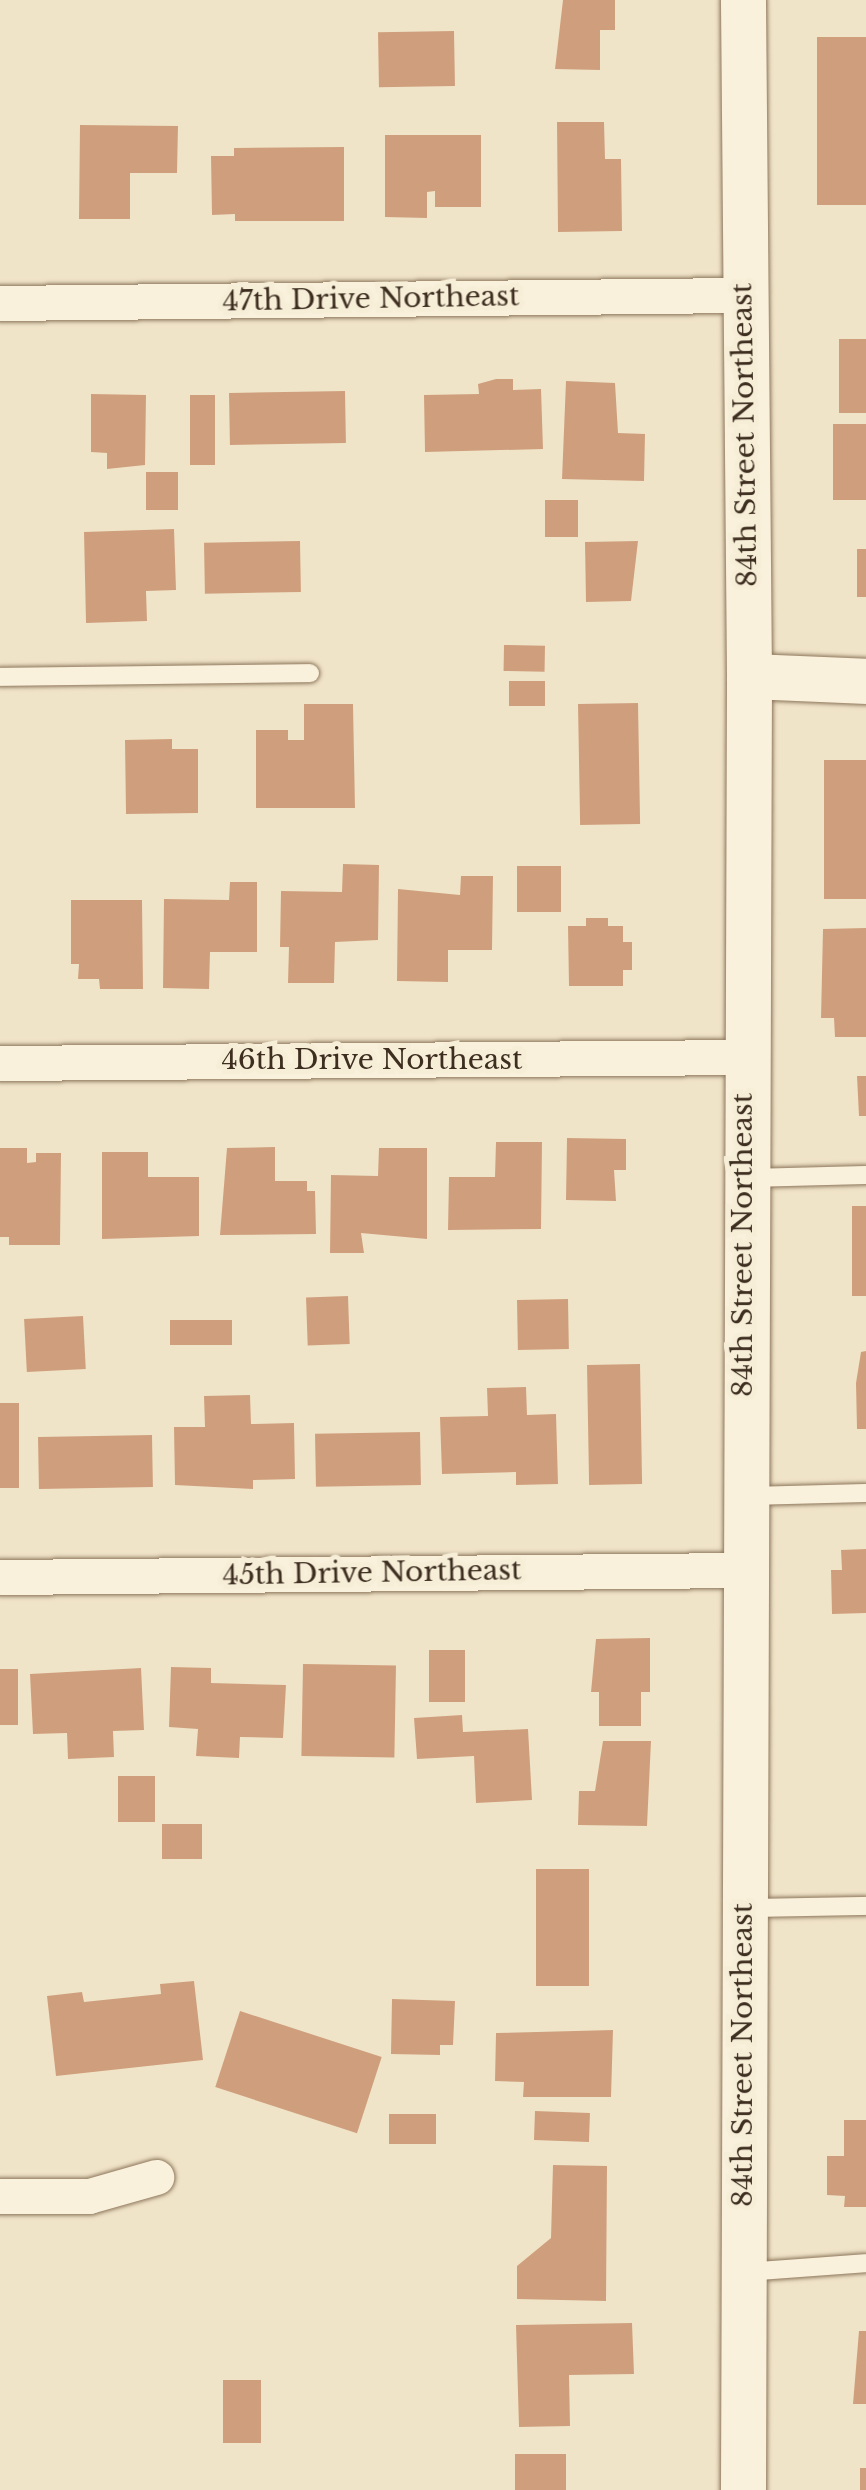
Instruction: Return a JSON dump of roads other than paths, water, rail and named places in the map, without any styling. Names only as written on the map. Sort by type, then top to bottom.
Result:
[{"type":"street","name":"84th Street Northeast","points":[[743,0],[749,676],[743,1057],[743,2490]]},
{"type":"street","name":"47th Drive Northeast","points":[[0,304],[743,295]]},
{"type":"street","points":[[749,676],[866,681]]},
{"type":"street","points":[[0,1054],[0,1063]]},
{"type":"street","name":"46th Drive Northeast","points":[[0,1063],[743,1057]]},
{"type":"street","name":"45th Drive Northeast","points":[[0,1577],[743,1570]]},
{"type":"street","points":[[0,2196],[90,2196],[156,2178]]},
{"type":"lane","points":[[0,677],[310,673]]},
{"type":"lane","points":[[744,1178],[866,1175]]},
{"type":"lane","points":[[743,1496],[866,1493]]},
{"type":"lane","points":[[743,1908],[866,1906]]},
{"type":"lane","points":[[743,2272],[866,2263]]}]
